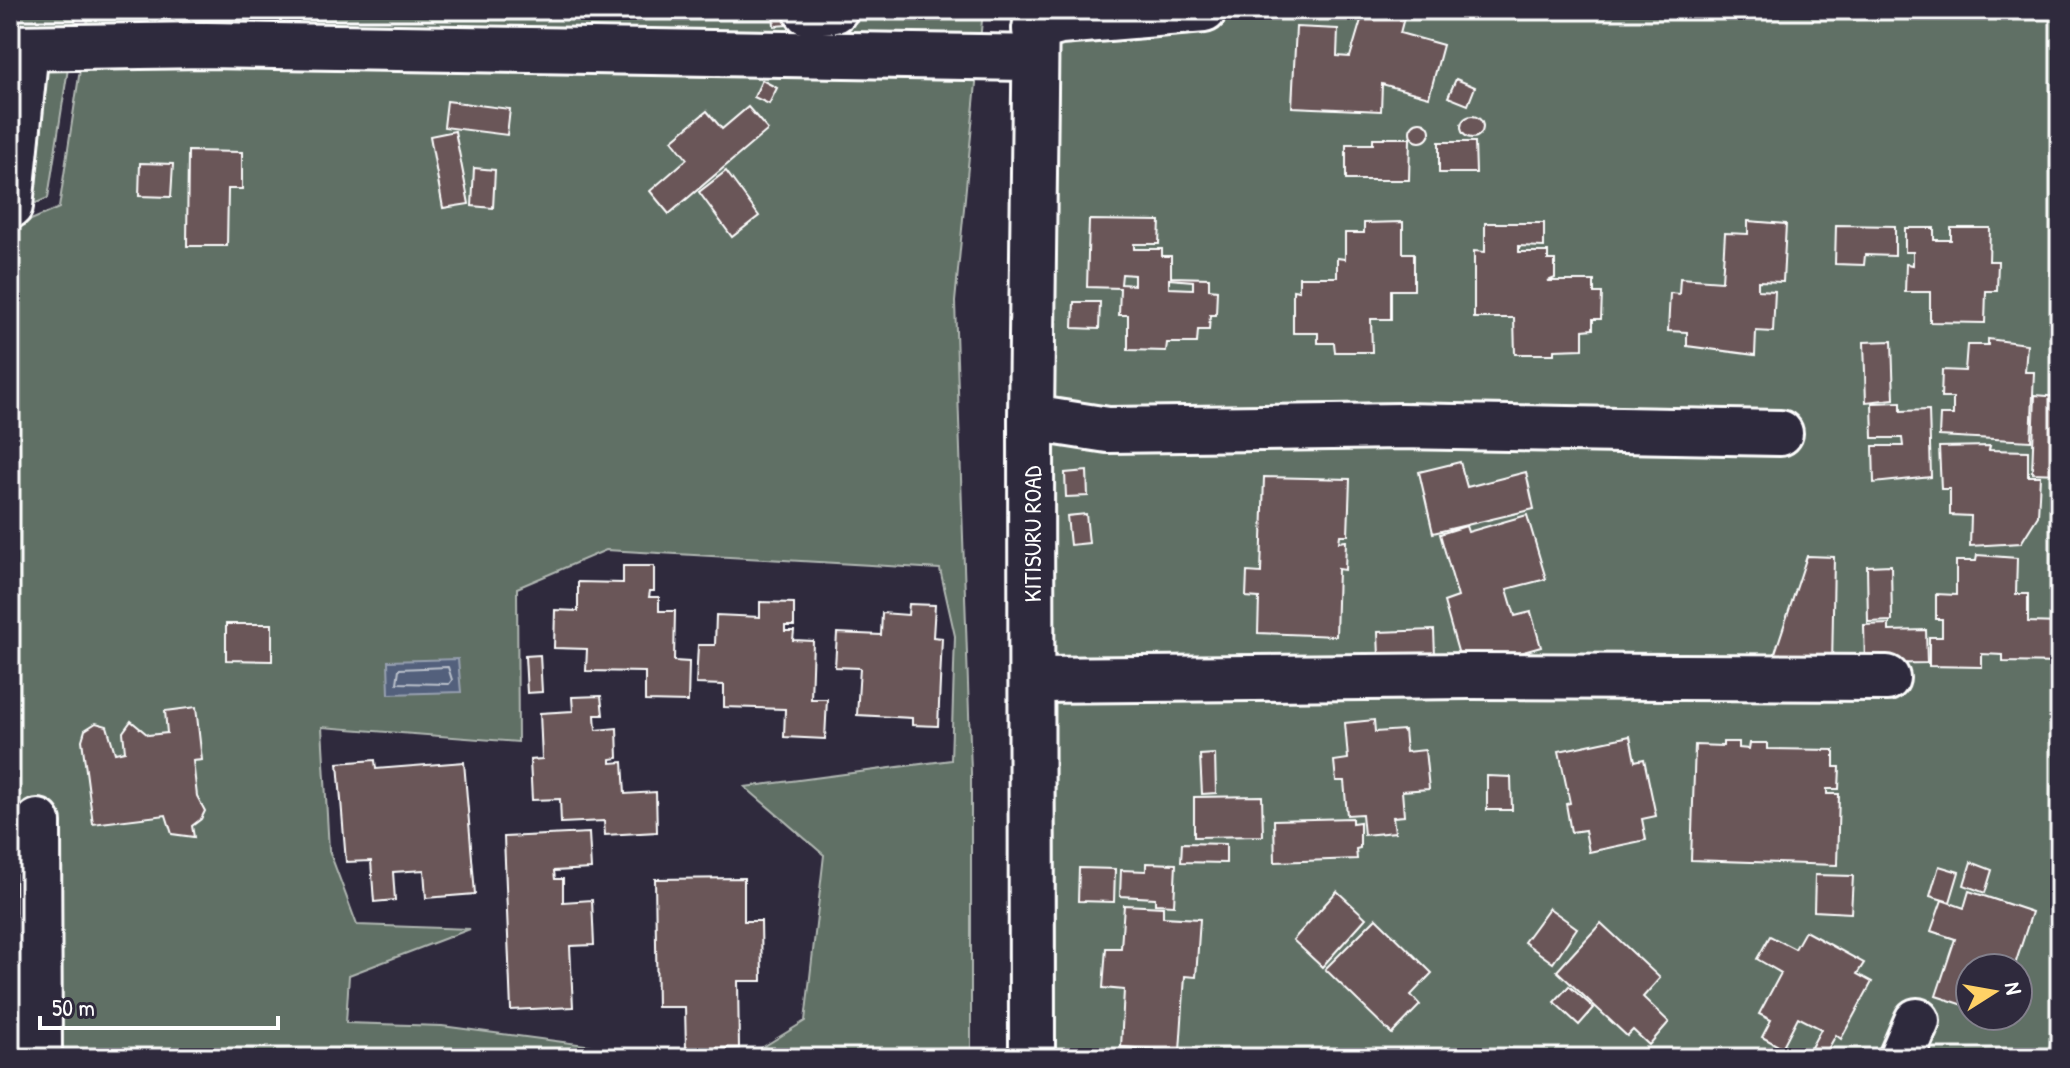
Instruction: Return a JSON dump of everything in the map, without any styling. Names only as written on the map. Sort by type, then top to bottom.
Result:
[{"type":"street","points":[[10,206],[18,48],[1035,32],[1060,22],[1204,10]]},
{"type":"street","name":"KITISURU ROAD","points":[[1032,1058],[1031,418],[1035,32]]},
{"type":"street","points":[[1031,418],[1108,430],[1401,426],[1780,433]]},
{"type":"street","points":[[1033,680],[1470,676],[1887,678]]},
{"type":"street","points":[[38,822],[39,1058]]},
{"type":"green space","points":[[10,10],[77,10],[48,198],[10,214]]},
{"type":"green space","points":[[89,10],[160,10],[161,17],[271,10],[983,10],[955,302],[971,772],[971,1058],[10,1058],[10,229],[59,208]],"holes":[[[606,550],[940,569],[955,636],[951,760],[745,787],[824,855],[805,1021],[755,1052],[724,1056],[653,1054],[442,1026],[346,1023],[349,975],[470,929],[357,925],[329,850],[322,727],[518,742],[517,588]]]},
{"type":"green space","points":[[1053,10],[2060,10],[2060,1008],[2046,1058],[1056,1058]]},
{"type":"water","points":[[458,659],[461,692],[389,694],[388,661]]},
{"type":"building","points":[[773,10],[801,10],[802,24],[774,26]]},
{"type":"building","points":[[1364,10],[1406,10],[1400,33],[1443,45],[1429,97],[1382,84],[1381,111],[1292,107],[1296,27],[1338,29],[1337,56],[1350,57]]},
{"type":"building","points":[[1456,79],[1475,87],[1468,105],[1448,97]]},
{"type":"building","points":[[762,80],[777,88],[769,104],[754,97]]},
{"type":"building","points":[[447,101],[510,109],[507,135],[444,127]]},
{"type":"building","points":[[748,107],[768,130],[669,214],[650,191],[687,159],[672,140],[707,111],[722,129]]},
{"type":"building","points":[[1468,116],[1476,116],[1483,127],[1476,138],[1468,138],[1461,131],[1461,123]]},
{"type":"building","points":[[1420,122],[1427,125],[1430,132],[1427,139],[1420,142],[1413,139],[1410,132],[1413,125]]},
{"type":"building","points":[[455,131],[469,204],[443,208],[430,136]]},
{"type":"building","points":[[1373,138],[1410,138],[1409,180],[1346,180],[1346,144],[1373,144]]},
{"type":"building","points":[[1439,142],[1475,142],[1476,173],[1439,173]]},
{"type":"building","points":[[188,151],[242,152],[242,189],[228,189],[227,246],[187,246]]},
{"type":"building","points":[[140,163],[173,164],[171,197],[139,196]]},
{"type":"building","points":[[474,168],[495,170],[493,208],[472,206]]},
{"type":"building","points":[[726,171],[759,216],[732,237],[699,192]]},
{"type":"building","points":[[1089,220],[1160,221],[1159,244],[1134,244],[1134,249],[1162,249],[1162,256],[1171,256],[1171,277],[1209,278],[1209,289],[1217,290],[1216,315],[1210,315],[1209,330],[1198,330],[1197,343],[1167,343],[1166,351],[1128,350],[1128,315],[1119,315],[1120,288],[1087,287]],"holes":[[[1122,274],[1134,275],[1134,285],[1121,284]],[[1169,279],[1193,281],[1193,289],[1169,288]]]},
{"type":"building","points":[[1748,221],[1786,224],[1783,282],[1758,281],[1758,290],[1775,291],[1773,332],[1756,331],[1755,355],[1687,346],[1687,332],[1668,331],[1670,293],[1679,294],[1680,278],[1722,281],[1725,233],[1748,234]]},
{"type":"building","points":[[1403,222],[1403,253],[1414,253],[1414,290],[1391,290],[1391,319],[1371,319],[1372,352],[1335,352],[1334,343],[1318,343],[1318,333],[1293,333],[1293,290],[1299,291],[1299,277],[1337,277],[1337,258],[1345,259],[1345,233],[1364,233],[1364,223]]},
{"type":"building","points":[[1485,223],[1544,223],[1544,247],[1519,246],[1519,252],[1548,252],[1548,260],[1555,260],[1555,278],[1548,281],[1594,281],[1594,293],[1602,293],[1601,319],[1593,319],[1593,329],[1583,330],[1583,349],[1554,350],[1554,354],[1515,354],[1514,318],[1474,318],[1474,251],[1485,252]]},
{"type":"building","points":[[1836,225],[1895,226],[1895,256],[1865,255],[1864,265],[1835,264]]},
{"type":"building","points":[[1905,228],[1934,228],[1934,240],[1951,240],[1951,228],[1990,228],[1989,261],[1998,261],[1997,291],[1986,291],[1985,323],[1930,322],[1930,292],[1905,292],[1906,264],[1913,265],[1913,252],[1905,252]]},
{"type":"building","points":[[1074,302],[1100,302],[1099,329],[1073,328]]},
{"type":"building","points":[[1988,339],[2027,344],[2025,372],[2034,372],[2031,441],[1939,436],[1940,415],[1953,415],[1953,398],[1941,398],[1942,370],[1965,371],[1967,345],[1988,345]]},
{"type":"building","points":[[1892,341],[1894,399],[1866,402],[1864,342]]},
{"type":"building","points":[[2035,395],[2060,397],[2060,474],[2032,473]]},
{"type":"building","points":[[1901,402],[1901,411],[1929,410],[1931,477],[1874,483],[1873,446],[1903,446],[1902,438],[1873,438],[1872,403]]},
{"type":"building","points":[[1990,446],[1989,450],[2028,451],[2028,476],[2040,476],[2038,516],[2021,543],[1970,546],[1971,516],[1950,515],[1950,489],[1941,489],[1939,447]]},
{"type":"building","points":[[1460,462],[1467,487],[1526,472],[1534,509],[1433,533],[1419,472]]},
{"type":"building","points":[[1087,471],[1088,496],[1066,497],[1065,473]]},
{"type":"building","points":[[1264,477],[1350,479],[1348,535],[1340,535],[1339,542],[1346,541],[1345,570],[1338,569],[1336,636],[1258,633],[1259,598],[1246,597],[1247,572],[1261,573]]},
{"type":"building","points":[[1086,514],[1089,543],[1070,545],[1067,516]]},
{"type":"building","points":[[1527,515],[1546,579],[1507,589],[1515,616],[1531,612],[1541,647],[1463,669],[1444,602],[1458,597],[1440,534],[1466,526],[1468,532]]},
{"type":"building","points":[[1977,555],[2017,558],[2016,594],[2028,594],[2028,622],[2060,623],[2060,663],[2003,662],[2003,655],[1982,654],[1982,667],[1929,666],[1929,637],[1942,637],[1942,619],[1936,619],[1936,594],[1956,595],[1956,561],[1976,561]]},
{"type":"building","points":[[1807,556],[1834,557],[1832,668],[1772,662]]},
{"type":"building","points":[[1891,565],[1892,621],[1868,622],[1867,566]]},
{"type":"building","points":[[623,566],[654,566],[654,591],[650,591],[649,597],[659,597],[659,611],[675,611],[674,661],[689,662],[688,702],[645,701],[645,672],[586,671],[587,649],[554,648],[555,610],[578,611],[578,582],[623,583]]},
{"type":"building","points":[[760,602],[794,603],[794,626],[785,626],[785,631],[794,631],[793,640],[813,641],[811,699],[827,699],[825,739],[784,737],[785,709],[724,707],[724,685],[696,684],[698,645],[715,645],[716,615],[760,617]]},
{"type":"building","points":[[909,604],[935,605],[933,637],[942,638],[938,726],[912,725],[912,718],[857,715],[860,668],[835,667],[837,633],[881,635],[882,613],[908,615]]},
{"type":"building","points":[[226,624],[272,624],[272,661],[226,660]]},
{"type":"building","points":[[1889,624],[1889,631],[1926,630],[1927,663],[1865,664],[1864,625]]},
{"type":"building","points":[[1434,630],[1435,656],[1379,657],[1378,632]]},
{"type":"building","points":[[540,655],[542,692],[527,693],[525,656]]},
{"type":"building","points":[[601,696],[603,715],[595,715],[596,730],[617,728],[618,758],[611,759],[611,763],[623,762],[625,794],[656,792],[657,832],[605,835],[604,821],[561,823],[560,799],[532,800],[530,760],[542,759],[540,713],[573,711],[572,697]]},
{"type":"building","points":[[196,707],[202,760],[193,761],[197,796],[205,811],[192,826],[194,837],[172,834],[166,815],[93,824],[82,740],[85,730],[96,723],[107,726],[115,753],[125,751],[123,732],[131,721],[148,735],[167,733],[165,711]]},
{"type":"building","points":[[1374,720],[1375,732],[1404,730],[1406,752],[1425,750],[1429,789],[1402,791],[1404,816],[1393,817],[1395,832],[1364,835],[1362,814],[1347,815],[1344,781],[1336,781],[1334,761],[1348,759],[1345,723]]},
{"type":"building","points":[[1630,736],[1635,761],[1644,759],[1656,816],[1642,819],[1646,840],[1589,852],[1585,830],[1571,832],[1566,804],[1570,803],[1559,751]]},
{"type":"building","points":[[1723,742],[1739,742],[1739,748],[1749,749],[1750,743],[1767,743],[1767,749],[1834,750],[1834,767],[1840,767],[1839,789],[1827,789],[1827,794],[1839,794],[1837,865],[1691,860],[1695,745],[1723,746]]},
{"type":"building","points":[[1215,754],[1216,793],[1202,794],[1200,755]]},
{"type":"building","points":[[375,760],[376,769],[464,762],[475,894],[426,898],[424,870],[393,872],[395,900],[374,902],[371,861],[346,862],[338,763]]},
{"type":"building","points":[[1487,776],[1511,777],[1512,810],[1487,810]]},
{"type":"building","points":[[1262,796],[1263,836],[1194,837],[1194,797]]},
{"type":"building","points":[[1352,818],[1352,823],[1360,822],[1357,859],[1275,862],[1274,820]]},
{"type":"building","points":[[589,833],[591,869],[554,871],[555,879],[563,879],[563,902],[592,900],[594,945],[570,946],[573,1007],[511,1010],[504,837]]},
{"type":"building","points":[[1182,843],[1226,844],[1226,863],[1181,862]]},
{"type":"building","points":[[1971,862],[1992,870],[1985,893],[1964,885]]},
{"type":"building","points":[[1146,863],[1176,864],[1174,905],[1155,904],[1155,898],[1120,896],[1121,870],[1146,871]]},
{"type":"building","points":[[1939,866],[1959,872],[1950,902],[1930,896]]},
{"type":"building","points":[[1079,868],[1115,869],[1114,902],[1078,901]]},
{"type":"building","points":[[1815,875],[1853,876],[1851,913],[1814,911]]},
{"type":"building","points":[[744,878],[744,921],[761,921],[762,981],[738,981],[739,1048],[686,1049],[685,1007],[657,1007],[655,879]]},
{"type":"building","points":[[1337,891],[1366,918],[1322,967],[1293,940]]},
{"type":"building","points":[[1969,891],[2032,912],[2019,952],[1954,952],[1954,1002],[1936,996],[1955,939],[1931,931],[1942,900],[1964,908]]},
{"type":"building","points":[[1124,905],[1163,907],[1163,917],[1200,919],[1196,977],[1185,976],[1180,1051],[1121,1047],[1124,990],[1103,988],[1106,948],[1121,948]]},
{"type":"building","points":[[1549,908],[1577,928],[1553,963],[1524,942]]},
{"type":"building","points":[[1376,918],[1432,973],[1411,995],[1420,1005],[1392,1034],[1325,969]]},
{"type":"building","points":[[1601,923],[1660,978],[1643,997],[1669,1022],[1649,1045],[1633,1030],[1627,1036],[1557,971]]},
{"type":"building","points":[[1805,931],[1864,963],[1857,974],[1872,982],[1841,1039],[1836,1035],[1823,1058],[1808,1053],[1821,1029],[1798,1017],[1782,1048],[1762,1037],[1771,1020],[1759,1014],[1781,973],[1757,959],[1770,936],[1795,949]]},
{"type":"building","points":[[1569,986],[1594,1008],[1579,1025],[1554,1002]]}]
